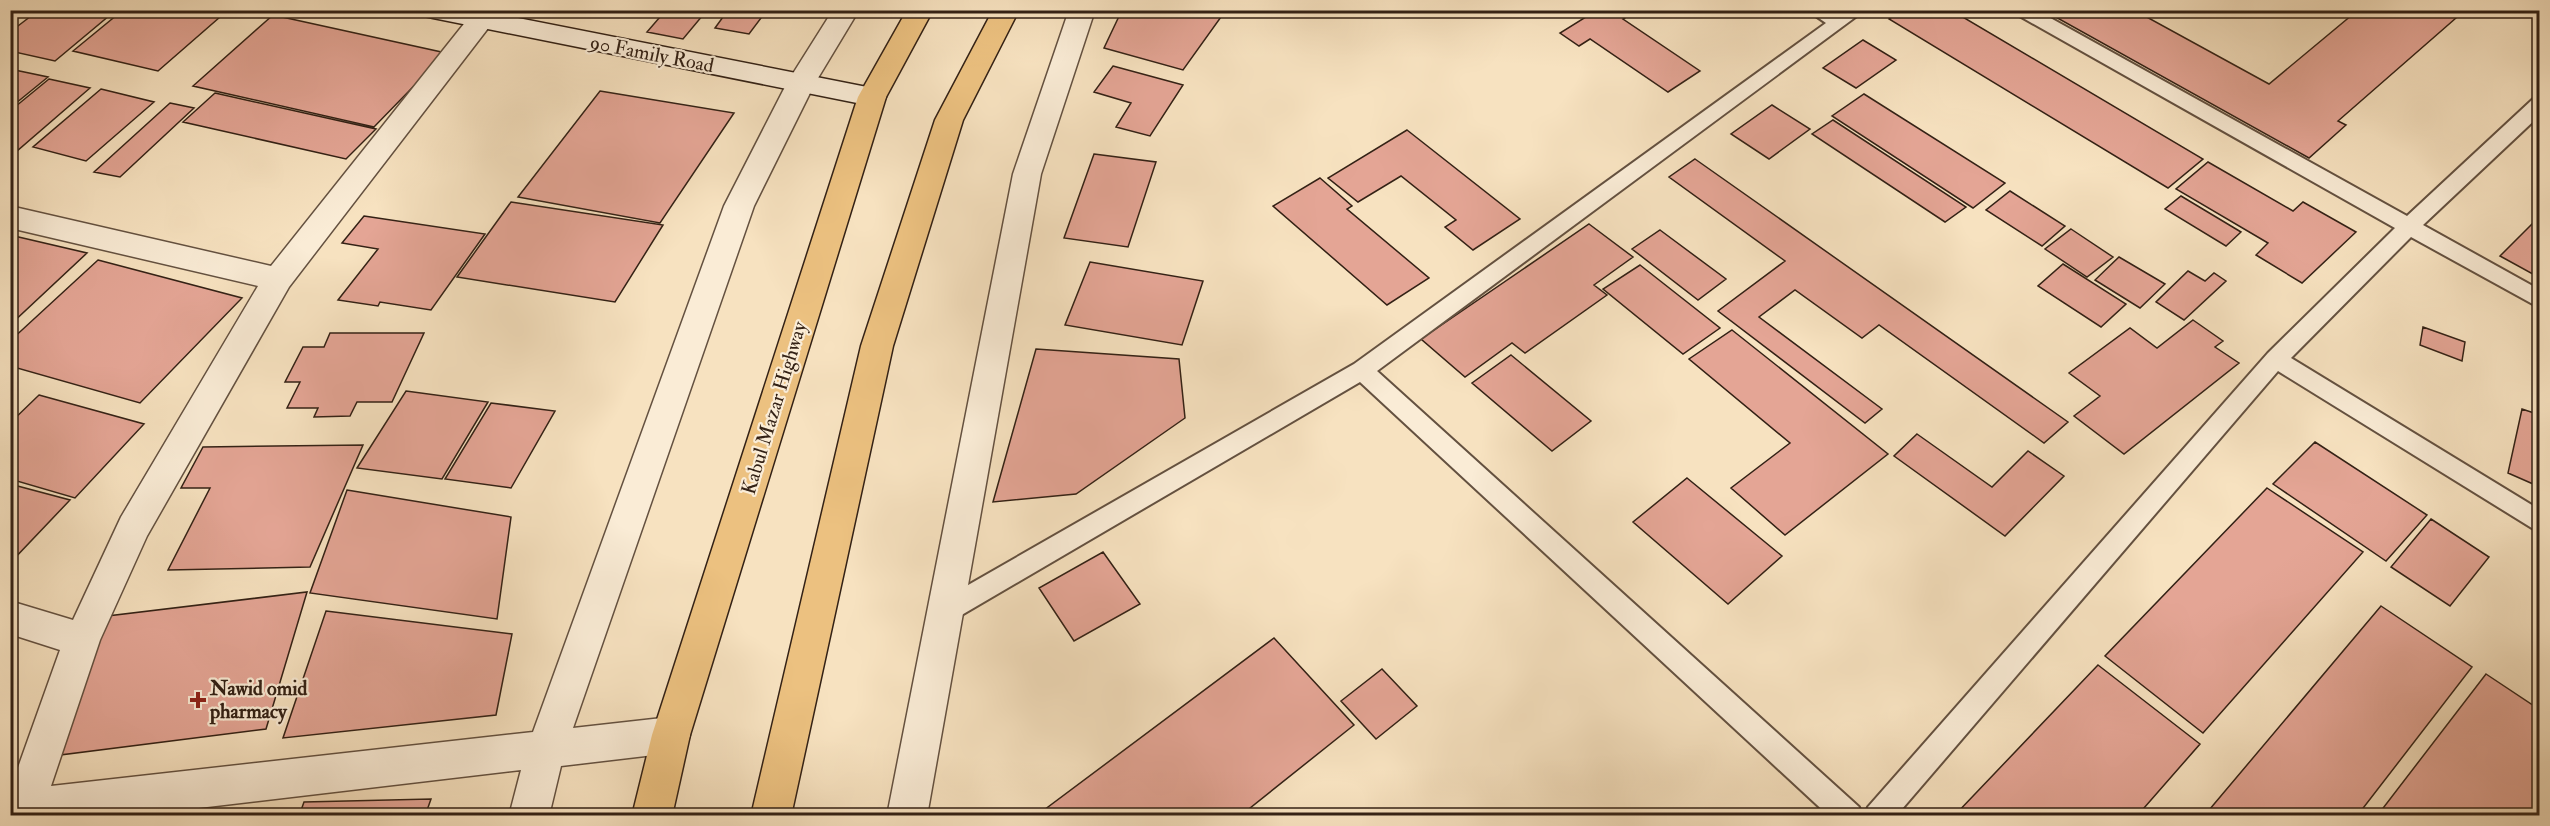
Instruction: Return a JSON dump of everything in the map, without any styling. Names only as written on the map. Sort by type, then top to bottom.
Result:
[{"type":"highway","name":"Kabul Mazar Highway","points":[[652,816],[671,735],[872,97],[920,10]]},
{"type":"highway","points":[[771,816],[796,694],[877,346],[949,120],[1006,10]]},
{"type":"street","name":"90 Family Road","points":[[433,10],[872,97]]},
{"type":"street","points":[[529,816],[546,750],[739,206],[801,83],[846,10]]},
{"type":"street","points":[[906,816],[1027,174],[1082,10]]},
{"type":"street","points":[[480,21],[278,279],[133,528],[82,640],[17,809],[671,735]]},
{"type":"street","points":[[10,217],[278,279]]},
{"type":"street","points":[[10,617],[82,640]]},
{"type":"lane","points":[[1816,10],[1838,22]]},
{"type":"lane","points":[[944,612],[1362,370],[1856,10]]},
{"type":"lane","points":[[2022,10],[2540,300]]},
{"type":"lane","points":[[1878,816],[2276,359],[2408,227],[2540,104]]},
{"type":"lane","points":[[2276,359],[2540,522]]},
{"type":"lane","points":[[1362,370],[1849,816]]},
{"type":"building","points":[[39,10],[116,10],[55,61],[10,51],[10,32]]},
{"type":"building","points":[[123,10],[228,10],[158,71],[73,51]]},
{"type":"building","points":[[666,10],[681,10],[703,15],[683,39],[647,32]]},
{"type":"building","points":[[704,10],[767,10],[749,34],[715,28],[723,17],[702,13]]},
{"type":"building","points":[[1122,10],[1226,10],[1183,70],[1104,48]]},
{"type":"building","points":[[1597,10],[1638,10],[1623,19],[1700,71],[1668,92],[1590,39],[1579,46],[1560,33]]},
{"type":"building","points":[[1902,10],[1951,10],[2203,159],[2168,188],[1889,19]]},
{"type":"building","points":[[2043,10],[2134,10],[2269,84],[2358,10],[2464,11],[2338,121],[2346,125],[2309,158]]},
{"type":"building","points":[[273,15],[446,53],[374,127],[193,86]]},
{"type":"building","points":[[1863,40],[1896,60],[1856,88],[1823,68]]},
{"type":"building","points":[[1113,66],[1183,85],[1150,136],[1116,127],[1131,103],[1094,92]]},
{"type":"building","points":[[10,69],[48,77],[10,108]]},
{"type":"building","points":[[49,79],[90,88],[10,157],[10,111]]},
{"type":"building","points":[[101,89],[154,102],[86,161],[33,147]]},
{"type":"building","points":[[600,91],[734,113],[660,223],[518,197]]},
{"type":"building","points":[[215,93],[376,129],[346,159],[183,122]]},
{"type":"building","points":[[1864,94],[2005,183],[1973,208],[1832,116]]},
{"type":"building","points":[[170,103],[194,108],[120,177],[94,172]]},
{"type":"building","points":[[1772,105],[1810,129],[1769,159],[1731,134]]},
{"type":"building","points":[[1833,120],[1966,207],[1945,222],[1812,134]]},
{"type":"building","points":[[1407,130],[1520,219],[1473,250],[1445,227],[1456,220],[1401,176],[1358,202],[1328,178]]},
{"type":"building","points":[[1094,154],[1156,162],[1128,247],[1064,238]]},
{"type":"building","points":[[1695,159],[2068,422],[2044,443],[1879,325],[1862,338],[1795,290],[1759,317],[1882,409],[1865,423],[1718,311],[1785,261],[1669,177]]},
{"type":"building","points":[[2208,162],[2293,211],[2303,202],[2356,232],[2302,283],[2256,255],[2268,243],[2176,189]]},
{"type":"building","points":[[1320,178],[1352,206],[1347,209],[1429,278],[1387,305],[1273,206]]},
{"type":"building","points":[[2010,191],[2065,226],[2042,246],[1986,210]]},
{"type":"building","points":[[2181,196],[2241,232],[2226,246],[2165,209]]},
{"type":"building","points":[[511,202],[663,225],[615,302],[457,277]]},
{"type":"building","points":[[364,216],[485,234],[431,310],[380,302],[378,306],[338,300],[378,249],[342,243]]},
{"type":"building","points":[[2540,216],[2540,278],[2500,256]]},
{"type":"building","points":[[1589,224],[1633,257],[1594,285],[1607,295],[1525,353],[1512,343],[1465,377],[1421,339]]},
{"type":"building","points":[[2071,229],[2113,257],[2087,277],[2045,249]]},
{"type":"building","points":[[1660,230],[1726,279],[1698,300],[1632,249]]},
{"type":"building","points":[[10,235],[87,253],[10,325]]},
{"type":"building","points":[[2119,257],[2165,284],[2140,308],[2095,280]]},
{"type":"building","points":[[98,260],[242,298],[140,403],[10,366],[10,341]]},
{"type":"building","points":[[1090,262],[1203,281],[1182,345],[1065,325]]},
{"type":"building","points":[[2063,264],[2126,304],[2101,327],[2038,286]]},
{"type":"building","points":[[1640,265],[1720,328],[1683,354],[1603,289]]},
{"type":"building","points":[[2188,271],[2205,281],[2214,273],[2226,281],[2184,320],[2156,302]]},
{"type":"building","points":[[2193,320],[2223,341],[2215,347],[2239,363],[2124,454],[2074,416],[2100,396],[2069,373],[2130,328],[2157,348]]},
{"type":"building","points":[[2423,327],[2465,342],[2462,361],[2420,345]]},
{"type":"building","points":[[1732,330],[1888,454],[1785,535],[1731,488],[1790,443],[1689,359]]},
{"type":"building","points":[[330,333],[424,333],[392,402],[357,402],[350,416],[314,417],[318,408],[287,408],[300,382],[285,382],[303,347],[324,347]]},
{"type":"building","points":[[1036,349],[1179,359],[1185,418],[1076,494],[993,502]]},
{"type":"building","points":[[1511,355],[1591,421],[1552,451],[1472,383]]},
{"type":"building","points":[[2540,384],[2540,487],[2508,473],[2522,409],[2534,413]]},
{"type":"building","points":[[406,391],[488,402],[442,479],[357,468]]},
{"type":"building","points":[[39,395],[144,424],[75,498],[10,479],[10,423]]},
{"type":"building","points":[[491,403],[555,411],[511,488],[445,479]]},
{"type":"building","points":[[1917,434],[1992,487],[2028,451],[2064,476],[2005,536],[1894,456]]},
{"type":"building","points":[[2315,442],[2427,515],[2386,561],[2273,484]]},
{"type":"building","points":[[363,445],[310,567],[168,570],[210,488],[181,488],[203,447]]},
{"type":"building","points":[[1687,478],[1782,556],[1728,604],[1633,522]]},
{"type":"building","points":[[10,484],[70,500],[10,563]]},
{"type":"building","points":[[2267,488],[2363,552],[2203,733],[2105,656]]},
{"type":"building","points":[[347,490],[511,517],[497,619],[310,593]]},
{"type":"building","points":[[2431,519],[2489,557],[2450,606],[2391,567]]},
{"type":"building","points":[[1103,552],[1140,604],[1074,641],[1039,588]]},
{"type":"building","points":[[307,592],[266,729],[44,757],[99,617]]},
{"type":"building","points":[[2381,606],[2472,667],[2357,816],[2204,816]]},
{"type":"building","points":[[326,611],[512,634],[496,715],[283,738]]},
{"type":"building","points":[[1274,638],[1354,725],[1240,816],[1036,816]]},
{"type":"building","points":[[2098,665],[2200,744],[2137,816],[1954,816]]},
{"type":"building","points":[[1382,669],[1417,706],[1376,739],[1341,701]]},
{"type":"building","points":[[2486,674],[2540,710],[2540,816],[2377,816]]},
{"type":"building","points":[[431,799],[425,816],[299,816],[304,802]]},
{"type":"place","name":"Nawid omid pharmacy","points":[[198,700]]}]
